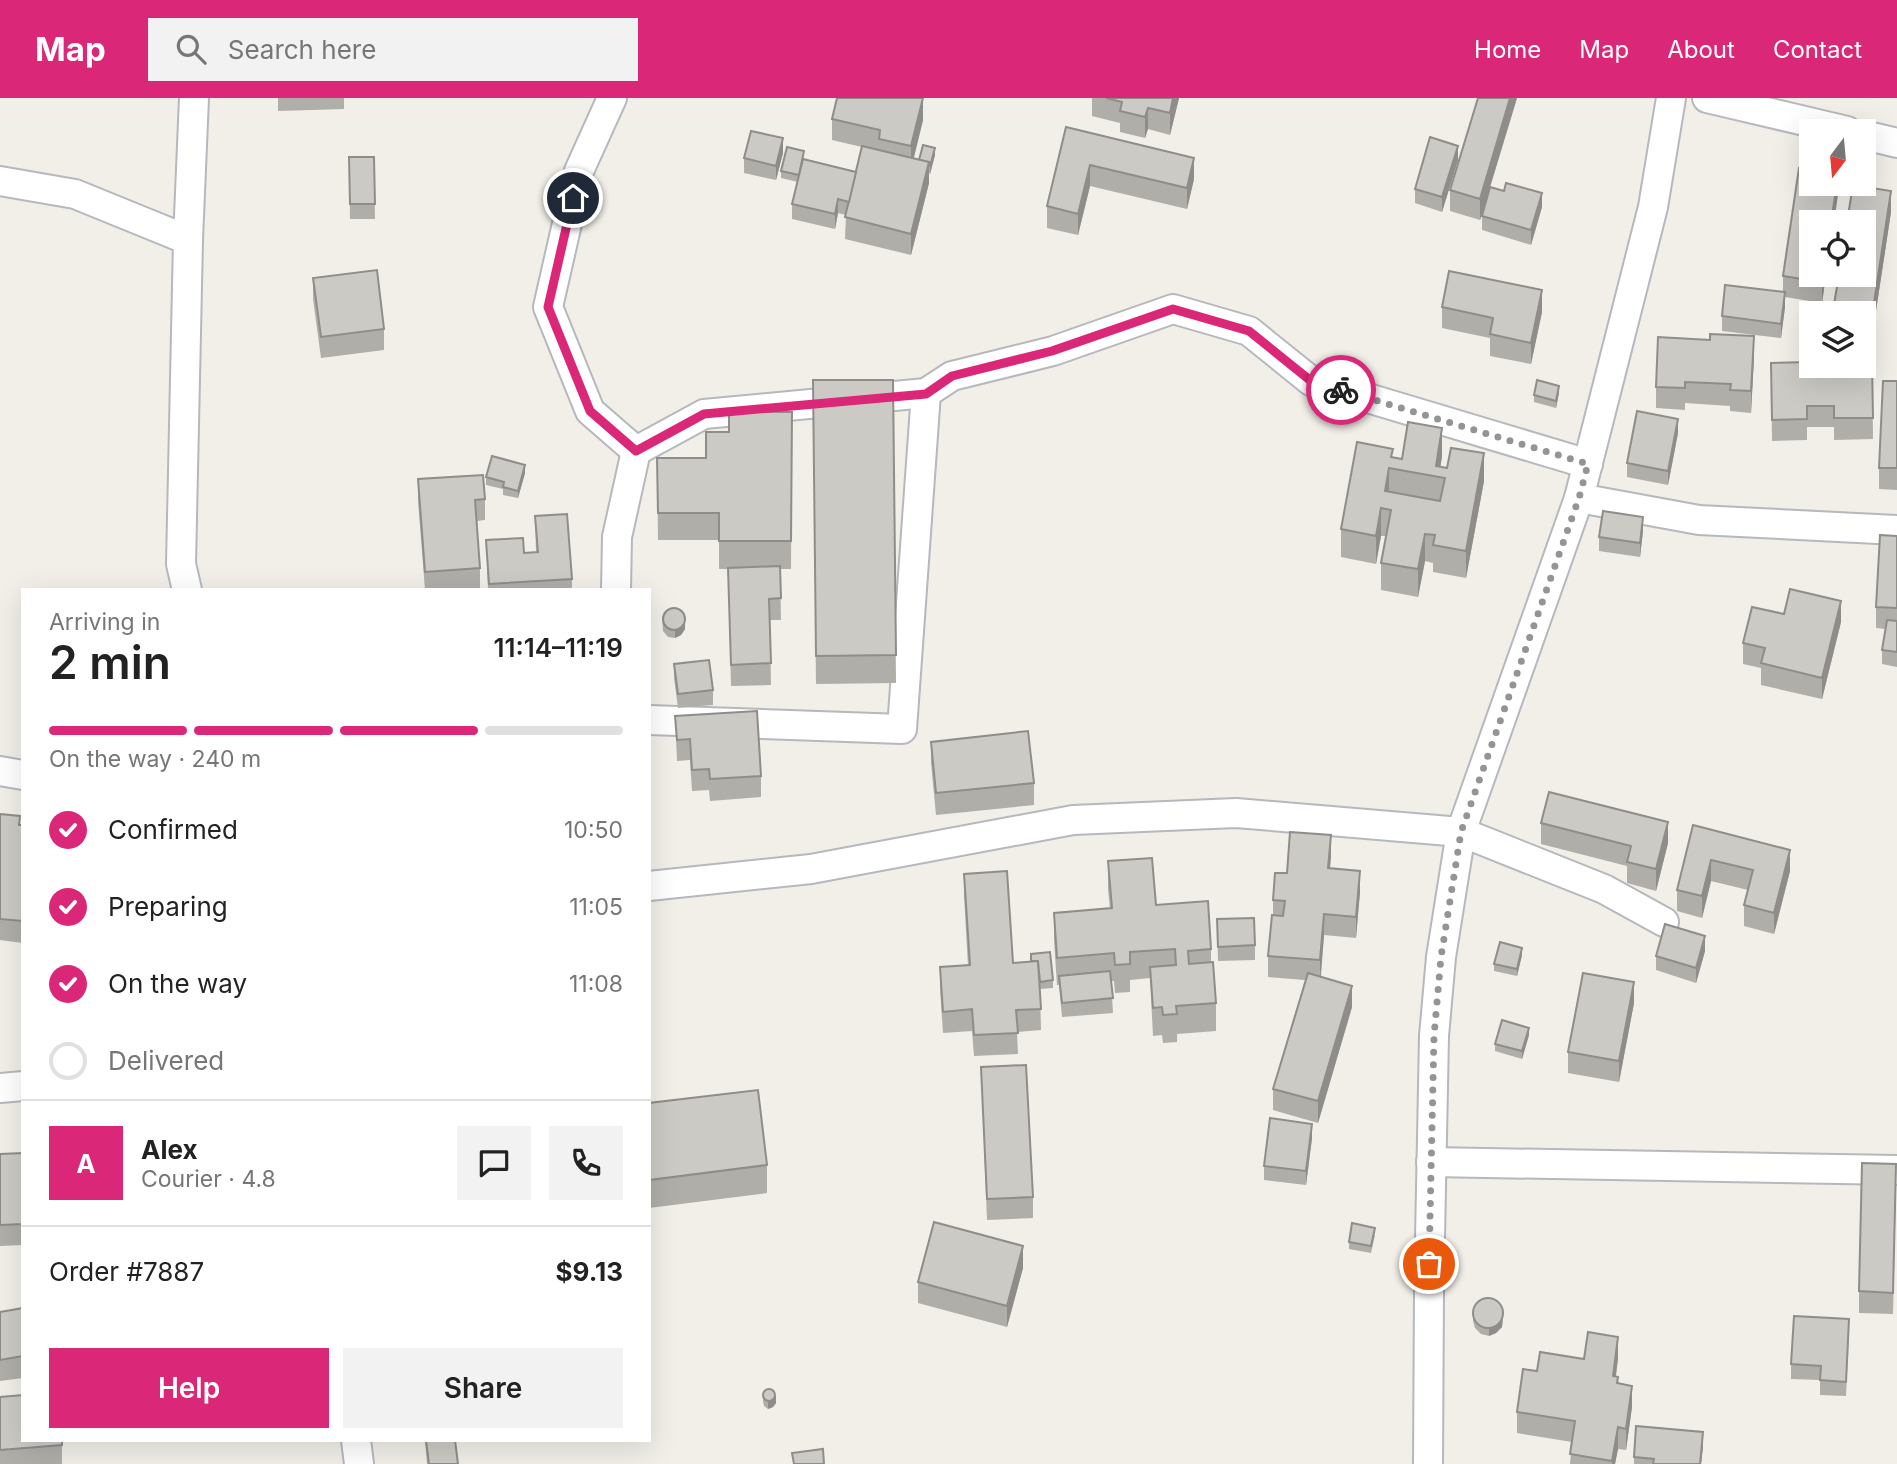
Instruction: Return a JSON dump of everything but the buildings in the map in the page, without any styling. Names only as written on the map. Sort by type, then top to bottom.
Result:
[{"type":"street","points":[[187,588],[181,564],[194,98]]},
{"type":"street","points":[[612,98],[579,171],[548,307],[590,411],[636,451]]},
{"type":"street","points":[[1428,1464],[1435,1023],[1441,957],[1461,832],[1579,498],[1653,207],[1671,98]]},
{"type":"street","points":[[1707,98],[1799,120]]},
{"type":"street","points":[[1876,138],[1897,143]]},
{"type":"street","points":[[0,181],[75,194],[188,240]]},
{"type":"street","points":[[616,588],[617,537],[636,451],[704,414],[926,394],[952,376],[1052,351],[1173,309],[1249,331],[1311,381],[1588,464]]},
{"type":"street","points":[[651,720],[902,729],[926,394]]},
{"type":"street","points":[[1579,498],[1699,520],[1897,530]]},
{"type":"street","points":[[0,771],[21,775]]},
{"type":"street","points":[[651,886],[811,869],[1073,820],[1236,813],[1461,832],[1604,889],[1664,922]]},
{"type":"street","points":[[0,1088],[21,1086]]},
{"type":"street","points":[[1431,1162],[1897,1170]]},
{"type":"street","points":[[356,1442],[359,1464]]},
{"type":"way so far","points":[[1341,390],[1588,464],[1579,498],[1461,832],[1441,957],[1434,1036],[1429,1264]]},
{"type":"route","points":[[573,198],[548,307],[590,411],[636,451],[704,414],[926,394],[952,376],[1052,351],[1173,309],[1249,331],[1311,381],[1341,390]]}]
